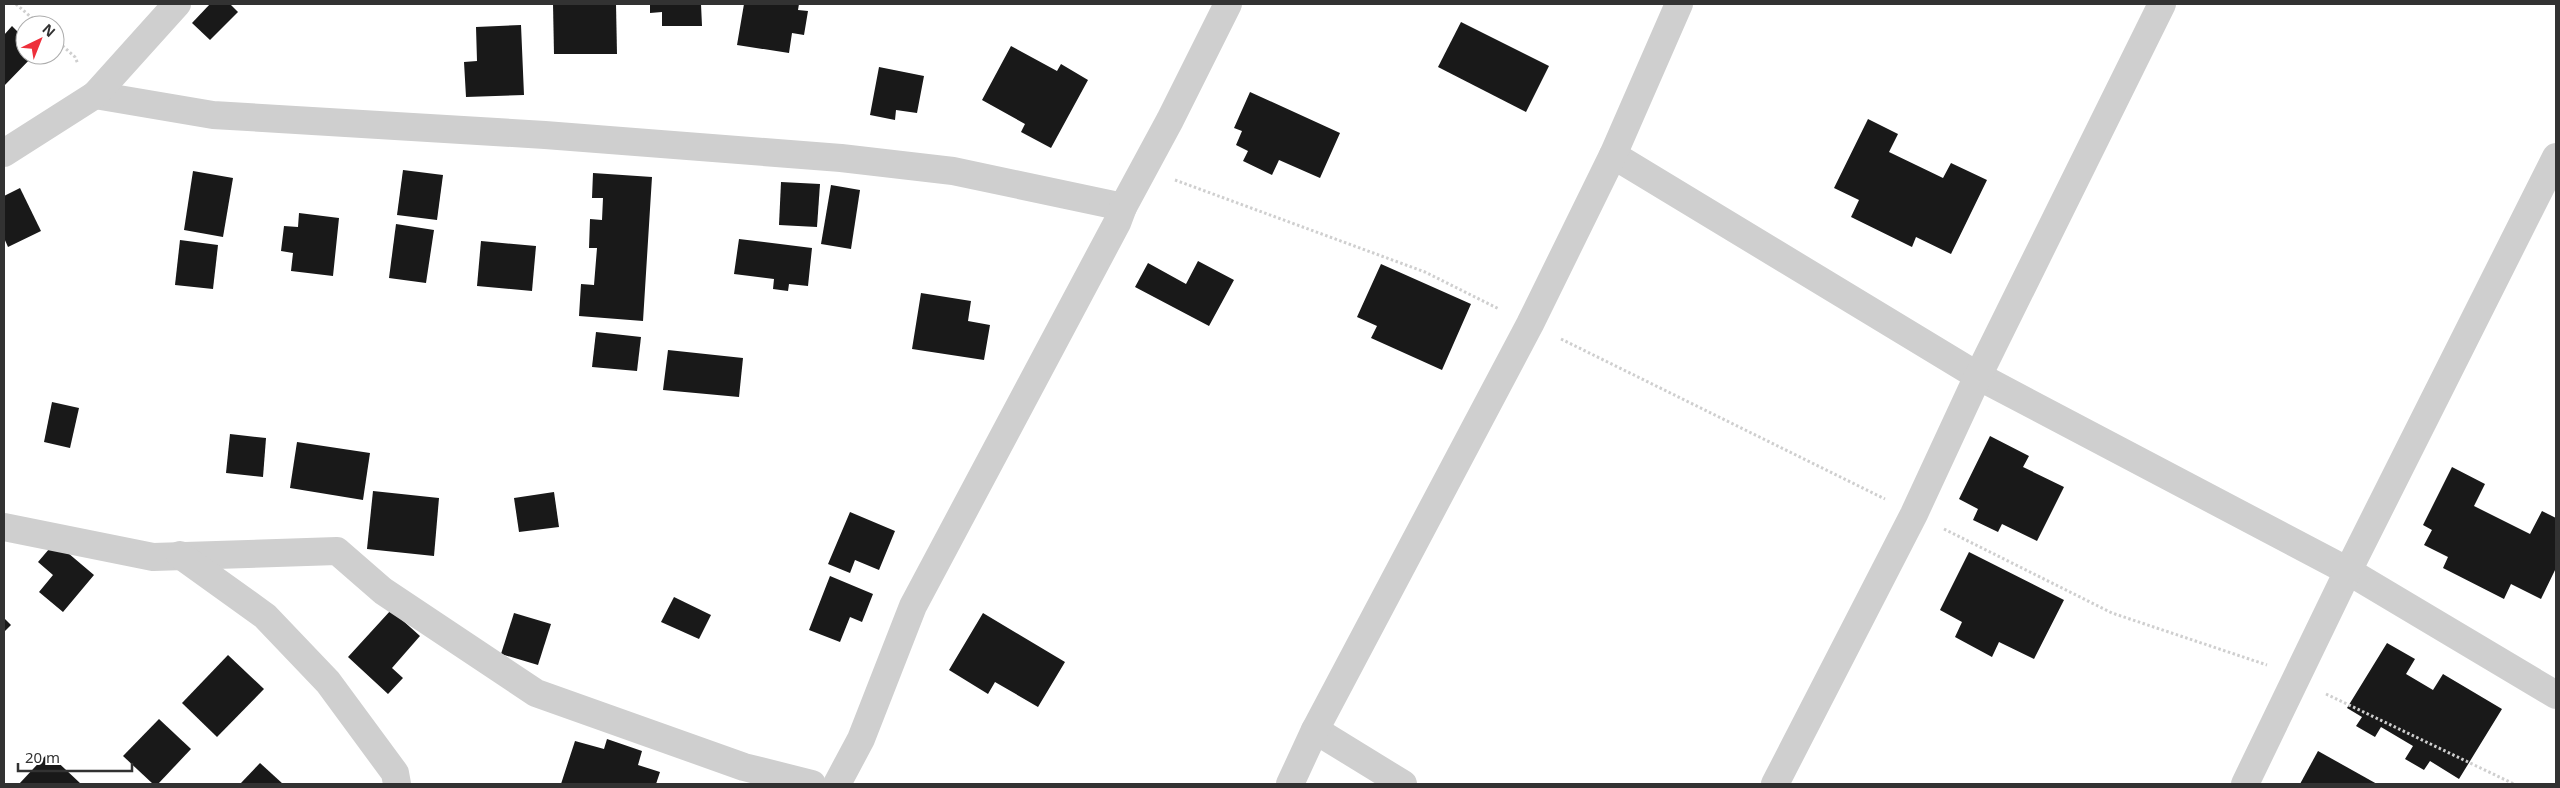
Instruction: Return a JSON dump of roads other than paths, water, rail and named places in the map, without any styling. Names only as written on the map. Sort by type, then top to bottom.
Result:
[{"type":"street","points":[[4,152],[95,95],[177,4]]},
{"type":"street","points":[[837,784],[861,739],[914,606],[1113,231],[1123,207],[1228,4]]},
{"type":"street","points":[[1290,784],[1315,730],[1530,324],[1613,156],[1679,4]]},
{"type":"street","points":[[1775,784],[1914,514],[1978,376],[2162,4]]},
{"type":"street","points":[[95,95],[213,115],[545,135],[850,160],[953,171],[1123,207]]},
{"type":"street","points":[[1613,156],[1978,376],[2348,572],[2556,695]]},
{"type":"street","points":[[2245,784],[2348,572],[2556,157]]},
{"type":"street","points":[[4,526],[153,557],[337,551],[383,591],[536,693],[744,767],[812,784]]},
{"type":"street","points":[[180,555],[265,616],[328,682],[394,773],[397,784]]},
{"type":"street","points":[[1315,730],[1403,784]]}]
